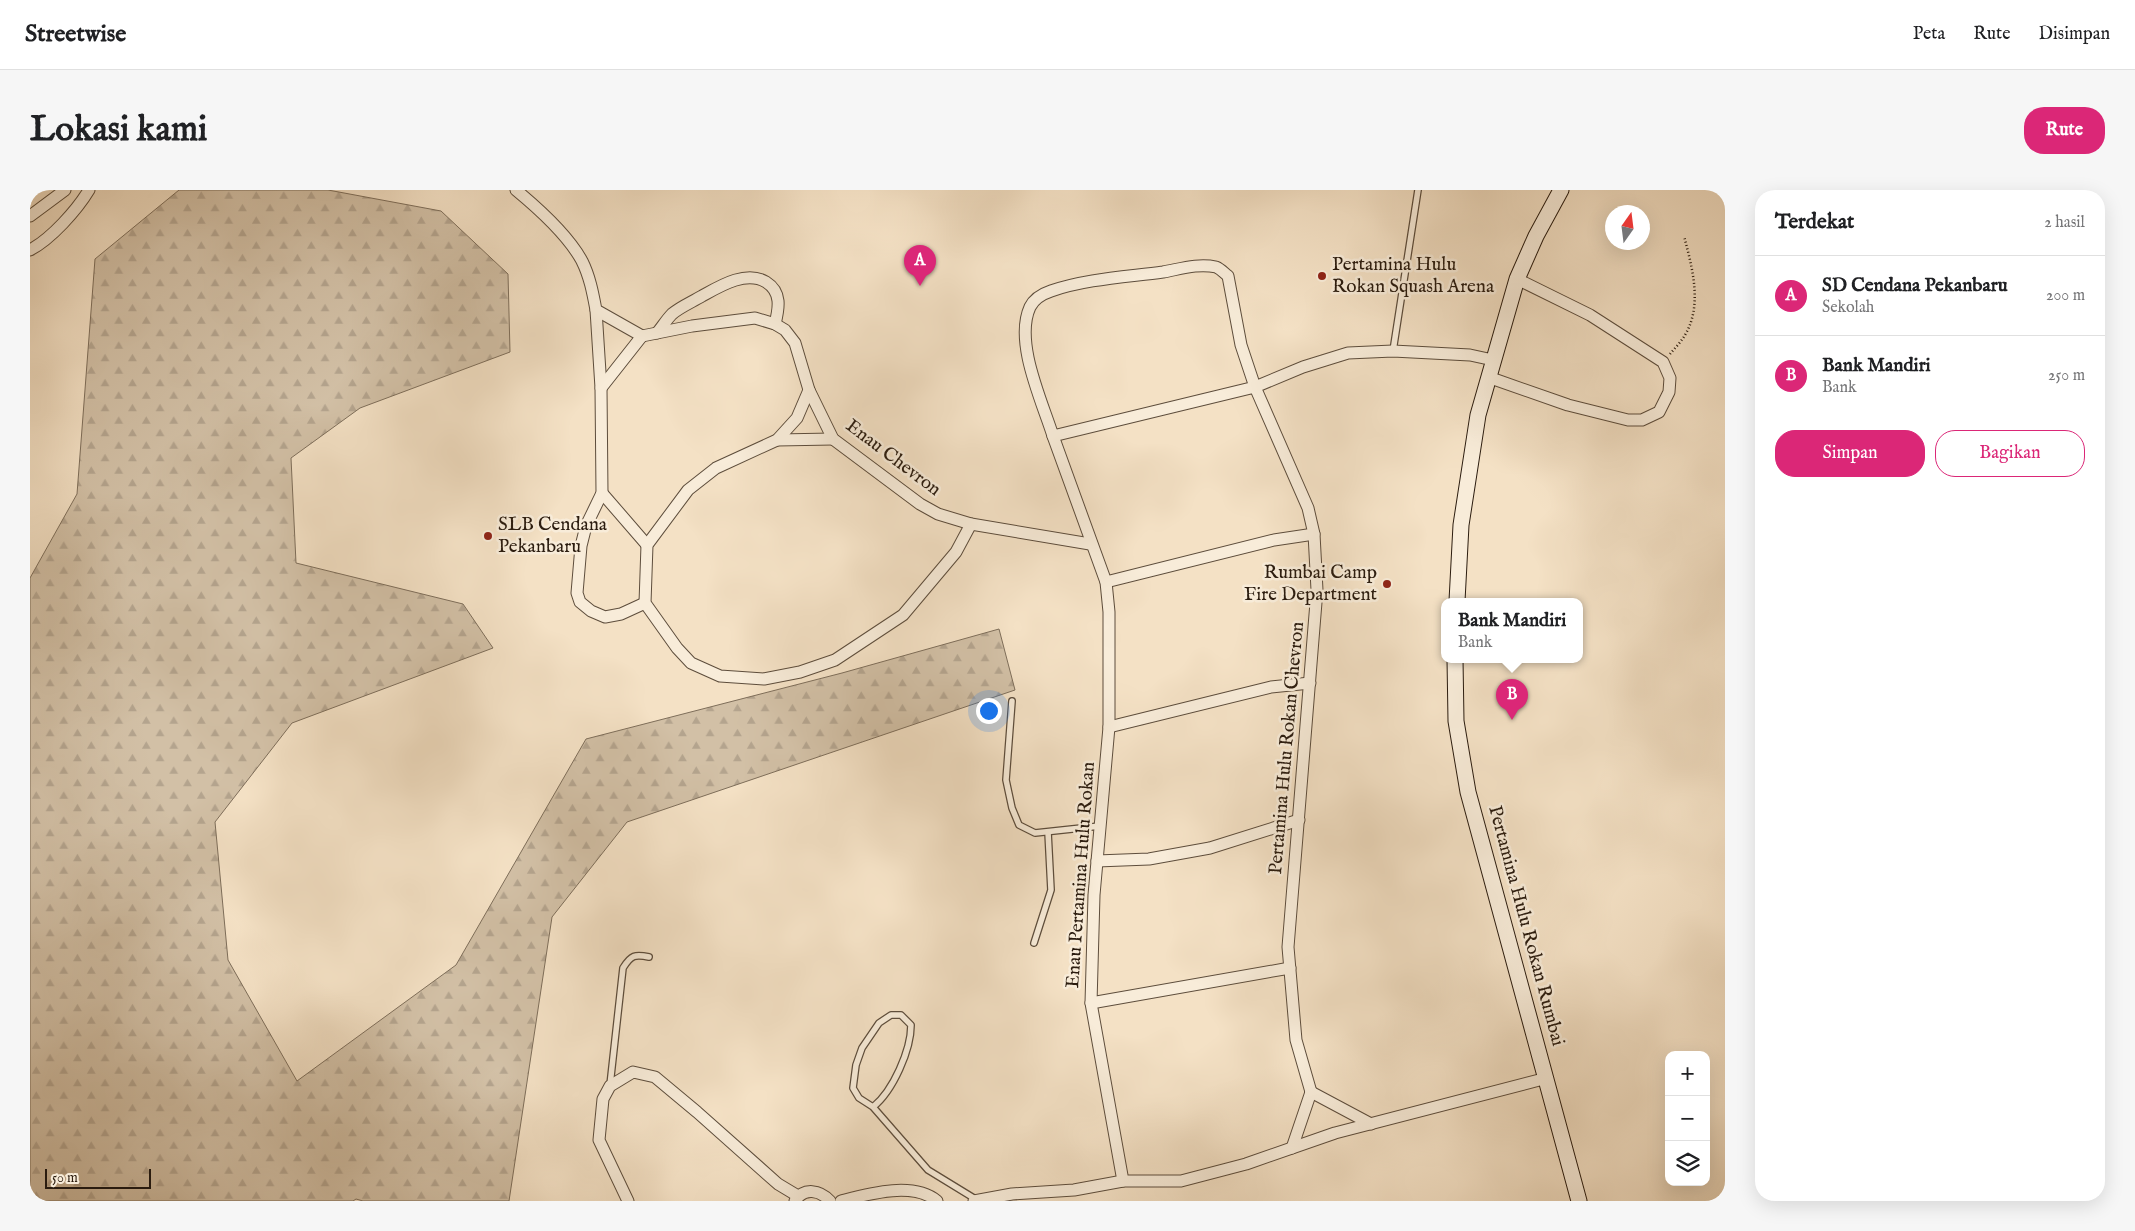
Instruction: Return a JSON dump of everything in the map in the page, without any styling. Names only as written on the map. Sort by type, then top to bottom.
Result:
[{"type":"street","points":[[30,216],[65,190]]},
{"type":"street","points":[[30,250],[51,234],[84,199],[89,190]]},
{"type":"street","points":[[516,190],[550,220],[582,261],[591,286],[596,310],[602,388],[602,493],[586,526],[581,546],[577,593],[580,602],[591,612],[605,617],[621,614],[645,603]]},
{"type":"street","points":[[1536,236],[1548,190]]},
{"type":"street","points":[[1457,598],[1461,525],[1478,415],[1517,279],[1536,236],[1561,190]]},
{"type":"street","name":"Pertamina Hulu Rokan Chevron","points":[[1053,436],[1027,350],[1025,328],[1031,306],[1038,297],[1051,291],[1100,280],[1190,267],[1202,266],[1221,269],[1228,276],[1241,344],[1255,386],[1308,508],[1314,534],[1317,590],[1288,947],[1296,1040],[1311,1092]]},
{"type":"street","points":[[657,332],[672,314],[691,302],[722,285],[750,277],[760,279],[771,285],[777,293],[779,308],[775,324]]},
{"type":"street","points":[[1488,378],[1568,405],[1628,420],[1642,420],[1659,412],[1669,392],[1670,378],[1663,362],[1590,315],[1517,279]]},
{"type":"street","points":[[596,310],[642,336],[602,388]]},
{"type":"street","name":"Enau Chevron","points":[[642,336],[692,326],[755,318],[775,324],[785,330],[795,343],[809,390],[833,439],[920,504],[938,514],[972,524],[1090,544]]},
{"type":"street","points":[[1053,436],[1255,386],[1303,367],[1348,353],[1393,351],[1470,356],[1493,360]]},
{"type":"street","points":[[809,390],[797,418],[777,440],[716,468],[688,490],[647,545],[645,603],[676,648],[690,662],[720,676],[764,679],[800,672],[835,660],[903,615],[956,552],[972,524]]},
{"type":"street","name":"Enau Pertamina Hulu Rokan","points":[[1053,436],[1090,544],[1106,582],[1110,642],[1109,727],[1097,861],[1091,1003],[1123,1181]]},
{"type":"street","points":[[777,440],[833,439]]},
{"type":"street","points":[[602,493],[647,545]]},
{"type":"street","points":[[1106,582],[1274,540],[1314,534]]},
{"type":"street","name":"Pertamina Hulu Rokan Rumbai","points":[[1455,663],[1456,721],[1464,778],[1579,1201]]},
{"type":"street","points":[[1109,727],[1233,695],[1271,687],[1310,683]]},
{"type":"street","points":[[1097,861],[1149,860],[1210,848],[1299,820]]},
{"type":"street","points":[[1091,1003],[1290,968]]},
{"type":"street","points":[[628,1201],[600,1140],[603,1099],[610,1086],[633,1072],[655,1077],[796,1199],[810,1191],[823,1194],[830,1201]]},
{"type":"street","points":[[976,1200],[1012,1194],[1074,1190],[1123,1181],[1181,1181],[1246,1164],[1335,1133],[1547,1078]]},
{"type":"street","points":[[1292,1148],[1311,1092],[1371,1124]]},
{"type":"street","points":[[841,1201],[873,1192],[912,1190],[937,1201]]},
{"type":"lane","points":[[1393,351],[1418,190]]},
{"type":"lane","points":[[1012,701],[1006,780],[1012,808],[1019,825],[1035,833],[1100,826]]},
{"type":"lane","points":[[1034,943],[1051,890],[1048,832]]},
{"type":"lane","points":[[610,1086],[623,968],[630,957],[637,954],[649,957]]},
{"type":"lane","points":[[873,1107],[884,1099],[911,1038],[911,1024],[901,1015],[891,1015],[878,1023],[862,1048],[856,1065],[852,1088],[859,1098],[873,1107],[928,1170],[976,1200]]},
{"type":"path","points":[[1663,362],[1685,336],[1692,320],[1694,293],[1692,267],[1684,236]]},
{"type":"green space","points":[[179,190],[328,190],[441,211],[508,274],[510,352],[360,408],[291,458],[296,563],[463,604],[493,648],[292,723],[215,822],[228,960],[297,1081],[456,965],[586,739],[842,673],[999,629],[1015,690],[627,822],[552,917],[509,1201],[363,1201],[356,1199],[353,1201],[30,1201],[30,578],[77,494],[95,259]]},
{"type":"place","name":"Pertamina Hulu Rokan Squash Arena","points":[[1322,276]]},
{"type":"place","name":"SD Cendana Pekanbaru","points":[[920,286]]},
{"type":"place","name":"SLB Cendana Pekanbaru","points":[[488,536]]},
{"type":"place","name":"Rumbai Camp Fire Department","points":[[1387,584]]},
{"type":"place","name":"Bank Mandiri","points":[[1512,720]]}]
